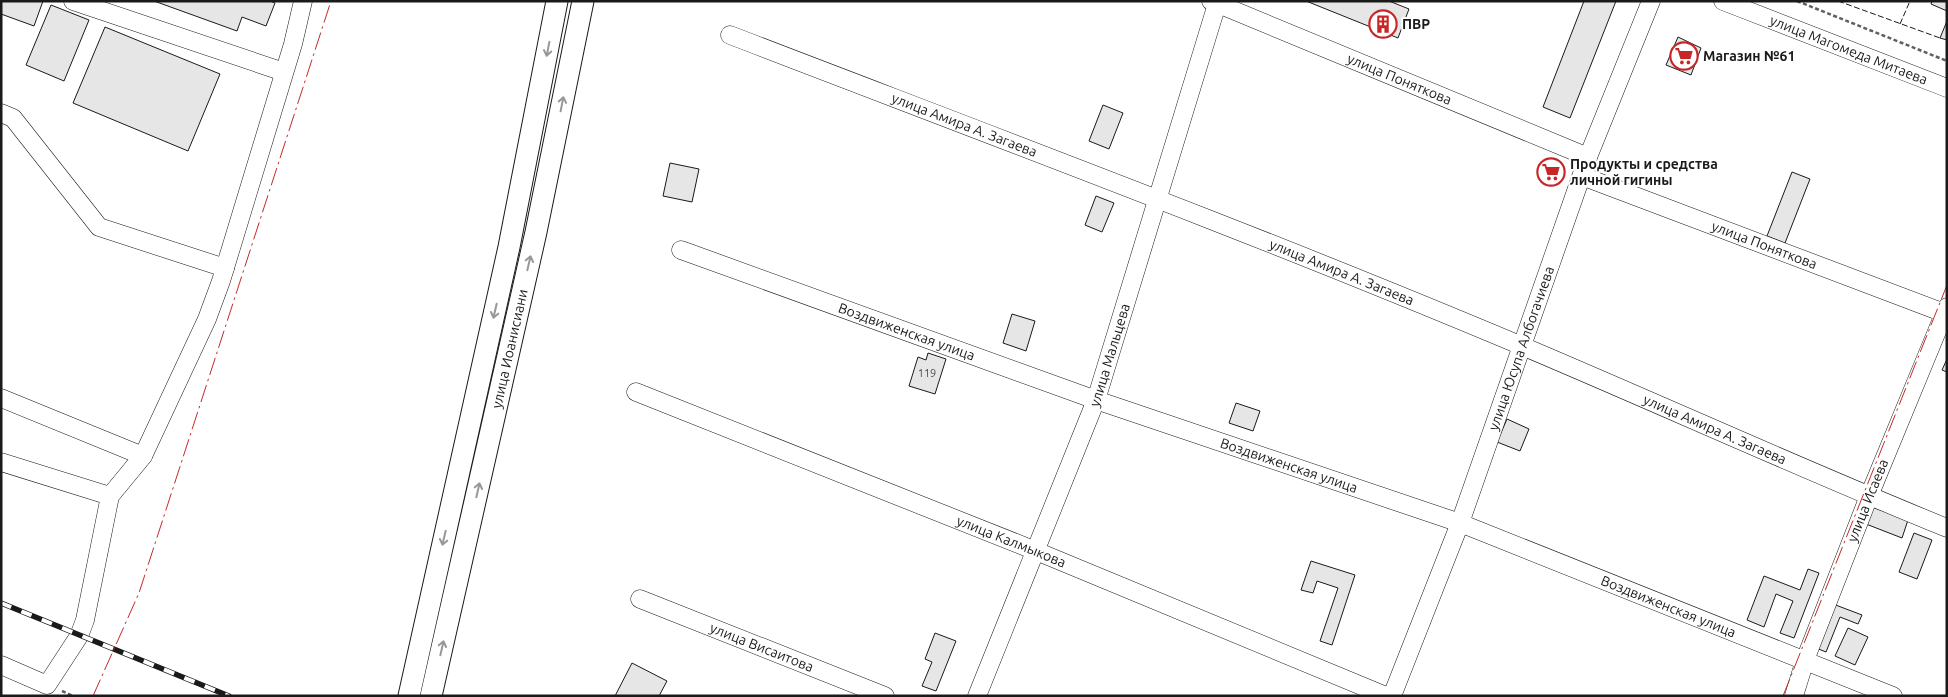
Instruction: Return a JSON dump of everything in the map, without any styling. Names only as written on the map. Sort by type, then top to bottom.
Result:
[{"type":"main road","name":"улица Иоанисиани","points":[[409,696],[509,247],[557,1]]},
{"type":"main road","name":"улица Иоанисиани","points":[[432,696],[536,232],[583,1]]},
{"type":"street","points":[[72,1],[284,72]]},
{"type":"street","points":[[1,665],[47,685],[79,636],[85,620],[110,496],[143,456],[207,319],[225,268],[284,72],[303,1]]},
{"type":"street","name":"улица Юсупа Албогачиева","points":[[1392,696],[1460,523],[1588,157],[1651,1]]},
{"type":"street","name":"улица Магомеда Митаева","points":[[1723,1],[1947,88]]},
{"type":"street","name":"улица Поняткова","points":[[1214,2],[1588,157]]},
{"type":"street","name":"улица Мальцева","points":[[977,696],[1096,400],[1158,199],[1214,2]]},
{"type":"street","name":"улица Амира А. Загаева","points":[[730,35],[1158,199],[1521,346],[1947,528]]},
{"type":"street","points":[[1,113],[13,118],[99,227],[225,268]]},
{"type":"street","name":"улица Поняткова","points":[[1582,176],[1946,311]]},
{"type":"street","name":"Воздвиженская улица","points":[[681,250],[1096,400],[1460,523],[1893,696]]},
{"type":"street","name":"улица Исаева","points":[[1794,696],[1805,660],[1869,496],[1946,311]]},
{"type":"street","name":"улица Калмыкова","points":[[636,392],[1036,551],[1386,696]]},
{"type":"street","points":[[1,398],[143,456]]},
{"type":"street","points":[[1,462],[110,496]]},
{"type":"street","name":"улица Висаитова","points":[[640,599],[886,696]]},
{"type":"path","points":[[1797,1],[1947,61]]},
{"type":"building","points":[[1,1],[43,1],[34,26],[1,14]]},
{"type":"building","points":[[154,1],[270,1],[275,3],[266,26],[242,17],[237,31]]},
{"type":"building","name":"ПВР","points":[[1306,1],[1389,1],[1409,9],[1398,38]]},
{"type":"building","points":[[1584,1],[1616,1],[1570,118],[1543,107]]},
{"type":"building","points":[[1932,1],[1947,1],[1947,11],[1931,4]]},
{"type":"building","points":[[51,5],[89,20],[64,81],[26,65]]},
{"type":"building","points":[[1947,21],[1947,40],[1940,38]]},
{"type":"building","points":[[105,27],[220,74],[188,151],[73,103]]},
{"type":"building","name":"Магазин №61","points":[[1678,37],[1701,48],[1691,75],[1666,65]]},
{"type":"building","points":[[1103,105],[1123,113],[1109,149],[1089,141]]},
{"type":"building","points":[[670,163],[699,169],[692,202],[663,196]]},
{"type":"building","points":[[1792,172],[1810,179],[1785,243],[1767,236]]},
{"type":"building","points":[[1096,196],[1114,203],[1102,232],[1085,225]]},
{"type":"building","points":[[1012,314],[1035,321],[1026,351],[1003,343]]},
{"type":"building","points":[[928,353],[946,359],[935,394],[909,386],[918,357],[926,360]]},
{"type":"building","points":[[1947,359],[1947,372],[1942,370]]},
{"type":"building","points":[[1236,403],[1260,411],[1253,431],[1229,423]]},
{"type":"building","points":[[1507,419],[1529,429],[1520,451],[1497,442]]},
{"type":"building","points":[[1872,507],[1908,520],[1902,538],[1866,524]]},
{"type":"building","points":[[1914,533],[1932,540],[1917,579],[1899,572]]},
{"type":"building","points":[[1311,561],[1355,575],[1332,645],[1320,641],[1338,588],[1317,581],[1313,593],[1301,590]]},
{"type":"building","points":[[1808,569],[1819,573],[1794,638],[1780,633],[1793,601],[1776,594],[1764,627],[1747,620],[1764,576],[1800,590]]},
{"type":"building","points":[[1833,604],[1862,615],[1858,624],[1840,617],[1826,652],[1816,648]]},
{"type":"building","points":[[1848,628],[1868,637],[1855,665],[1835,656]]},
{"type":"building","points":[[935,633],[956,641],[936,691],[922,686],[932,662],[925,659]]},
{"type":"building","points":[[632,663],[667,681],[659,696],[615,696]]},
{"type":"railway","points":[[1,603],[229,696]]},
{"type":"fence","points":[[1838,1],[1940,38]]},
{"type":"fence","points":[[1900,24],[1910,1]]},
{"type":"power","points":[[93,696],[139,593],[331,1]]},
{"type":"power","points":[[1783,696],[1947,285]]},
{"type":"place","name":"ПВР","points":[[1383,24]]},
{"type":"place","name":"Магазин №61","points":[[1684,56]]},
{"type":"place","name":"Продукты и средства личной гигины","points":[[1551,172]]}]
